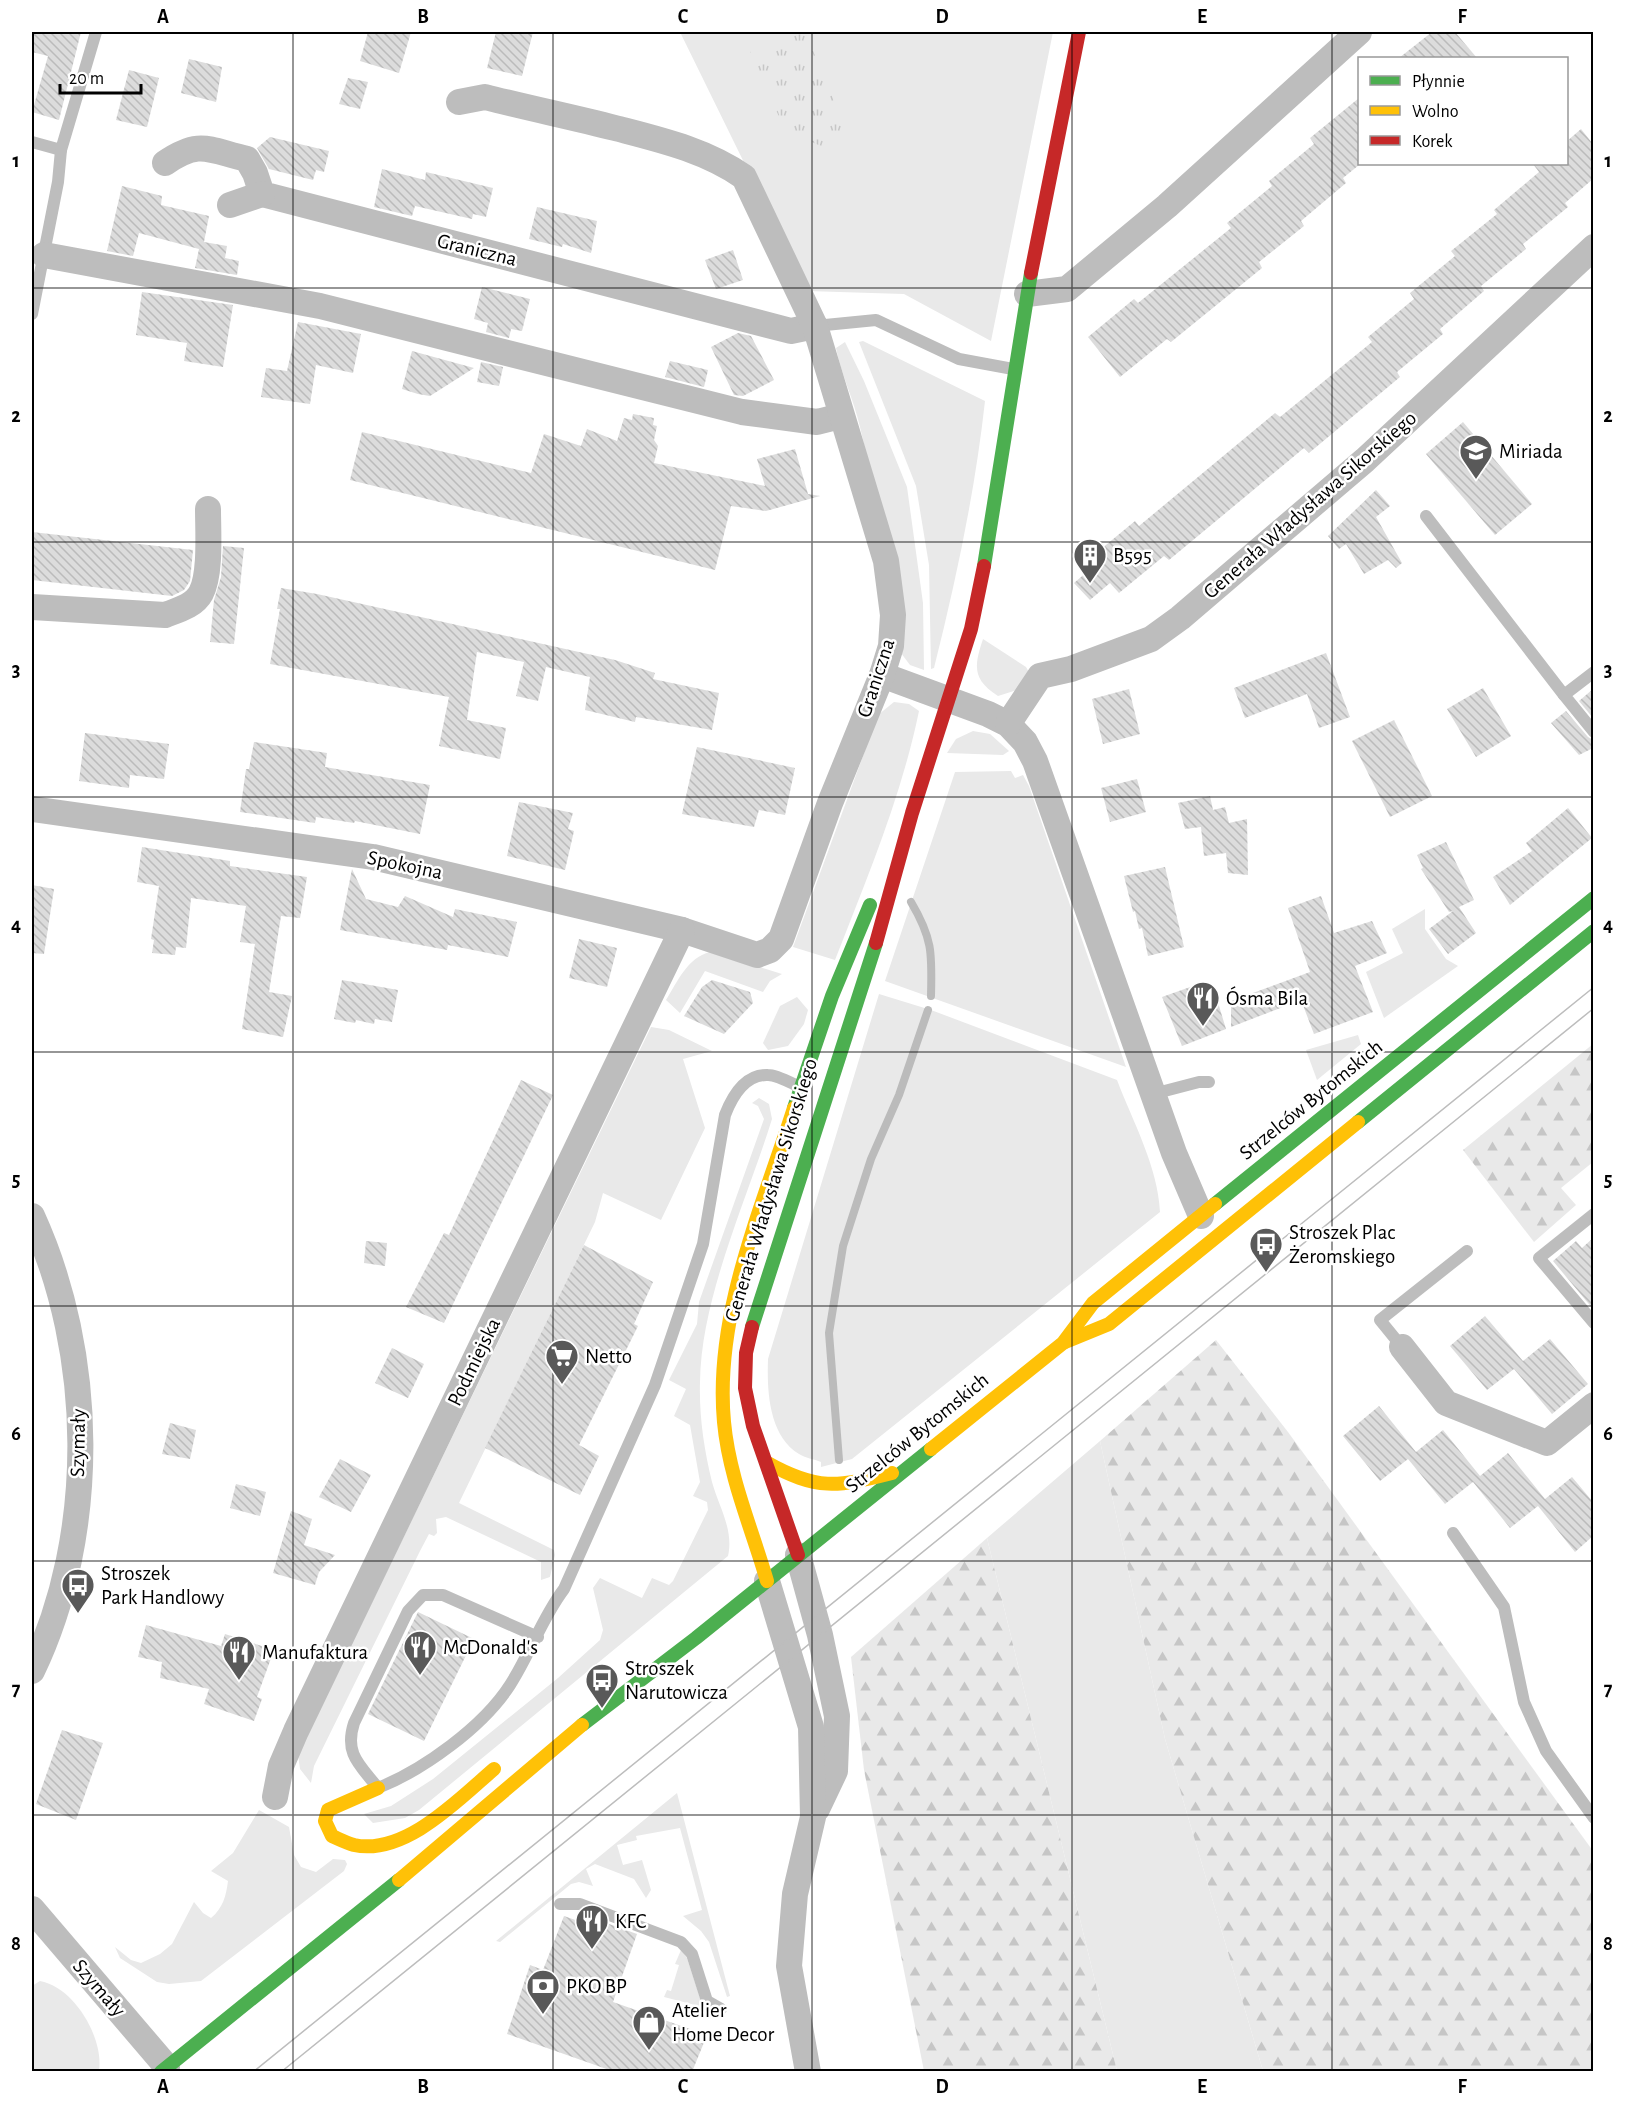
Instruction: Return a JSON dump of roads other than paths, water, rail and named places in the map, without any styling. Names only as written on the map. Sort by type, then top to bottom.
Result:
[{"type":"main road","name":"Generała Władysława Sikorskiego","points":[[767,1581],[732,1461],[724,1423],[723,1379],[729,1333],[754,1234],[876,944],[912,813],[971,628],[989,544],[1027,294],[1079,32]]},
{"type":"main road","name":"Generała Władysława Sikorskiego","points":[[798,1555],[753,1426],[745,1388],[746,1353],[814,1092],[840,971],[912,813]]},
{"type":"main road","name":"Strzelców Bytomskich","points":[[164,2069],[413,1868],[559,1743],[767,1581],[1063,1343],[1093,1303],[1593,898]]},
{"type":"main road","name":"Strzelców Bytomskich","points":[[1063,1343],[1108,1324],[1593,932]]},
{"type":"main road","points":[[766,1462],[791,1477],[816,1485],[832,1486],[903,1471]]},
{"type":"main road","points":[[527,1753],[559,1743]]},
{"type":"main road","points":[[378,1788],[328,1810],[325,1821],[332,1836],[357,1845],[400,1840],[420,1829],[506,1760]]},
{"type":"street","points":[[1027,294],[1067,289],[1167,206],[1359,32]]},
{"type":"street","name":"Graniczna","points":[[459,102],[485,97],[654,138],[707,154],[726,164],[744,177],[815,326],[888,572],[893,615],[891,646],[882,675],[830,803],[781,939],[771,950]]},
{"type":"street","points":[[165,163],[184,150],[195,147],[247,159],[255,173],[262,194],[230,205]]},
{"type":"street","name":"Graniczna","points":[[262,194],[791,331],[815,326]]},
{"type":"street","name":"Generała Władysława Sikorskiego","points":[[1008,724],[1040,676],[1071,669],[1151,639],[1180,618],[1365,460],[1593,247]]},
{"type":"street","points":[[44,255],[320,306],[742,412],[817,422],[841,416]]},
{"type":"street","points":[[32,607],[165,615],[186,607],[201,594],[206,574],[208,509]]},
{"type":"street","points":[[882,675],[949,699],[1008,724],[1025,742],[1035,761],[1153,1094],[1200,1216]]},
{"type":"street","name":"Spokojna","points":[[32,808],[373,857],[682,930],[758,955],[771,950]]},
{"type":"street","name":"Podmiejska","points":[[275,1797],[281,1766],[296,1731],[682,930]]},
{"type":"street","name":"Szymały","points":[[32,1216],[70,1328],[81,1426],[76,1501],[69,1552],[54,1612],[32,1671]]},
{"type":"street","points":[[1402,1347],[1446,1403],[1548,1443],[1593,1405]]},
{"type":"street","points":[[798,1555],[820,1635],[837,1716],[835,1771],[813,1817],[795,1894],[790,1929],[789,1966],[792,1998],[808,2072]]},
{"type":"street","points":[[767,1581],[812,1727],[813,1817]]},
{"type":"street","name":"Szymały","points":[[32,1909],[164,2069]]},
{"type":"lane","points":[[32,314],[58,182],[61,150],[96,32]]},
{"type":"lane","points":[[32,142],[61,150]]},
{"type":"lane","points":[[815,326],[876,320],[958,359],[1014,369]]},
{"type":"lane","points":[[1426,516],[1593,732]]},
{"type":"lane","points":[[1564,695],[1593,672]]},
{"type":"lane","points":[[538,1637],[443,1595],[432,1593],[417,1599],[408,1611],[350,1737],[353,1757],[378,1788],[407,1776],[474,1725],[508,1687],[538,1637],[568,1581],[655,1385],[703,1244],[725,1115],[731,1100],[745,1082],[768,1075],[814,1092]]},
{"type":"lane","points":[[1153,1094],[1199,1082],[1209,1082]]},
{"type":"lane","points":[[1593,1214],[1539,1258],[1593,1323]]},
{"type":"lane","points":[[1402,1347],[1380,1320],[1467,1251]]},
{"type":"lane","points":[[1453,1533],[1504,1607],[1524,1702],[1546,1751],[1593,1818]]},
{"type":"lane","points":[[560,1904],[580,1904],[681,1942],[692,1954],[707,2001],[721,2009]]},
{"type":"waterway","points":[[911,902],[924,926],[930,947],[931,996]]},
{"type":"waterway","points":[[839,1460],[829,1333],[843,1246],[871,1159],[899,1095],[928,1010]]},
{"type":"tram line","points":[[253,2072],[1594,987]]},
{"type":"tram line","points":[[281,2072],[1594,1008]]},
{"type":"place","name":"Miriada","points":[[1476,480]]},
{"type":"place","name":"B595","points":[[1090,584]]},
{"type":"place","name":"Ósma Bila","points":[[1203,1027]]},
{"type":"place","name":"Stroszek Plac Żeromskiego","points":[[1266,1273]]},
{"type":"place","name":"Netto","points":[[562,1385]]},
{"type":"place","name":"Stroszek Park Handlowy","points":[[78,1614]]},
{"type":"place","name":"McDonald's","points":[[420,1676]]},
{"type":"place","name":"Manufaktura","points":[[239,1681]]},
{"type":"place","name":"Stroszek Narutowicza","points":[[602,1709]]},
{"type":"place","name":"KFC","points":[[592,1950]]},
{"type":"place","name":"PKO BP","points":[[543,2015]]},
{"type":"place","name":"Atelier Home Decor","points":[[649,2051]]}]
